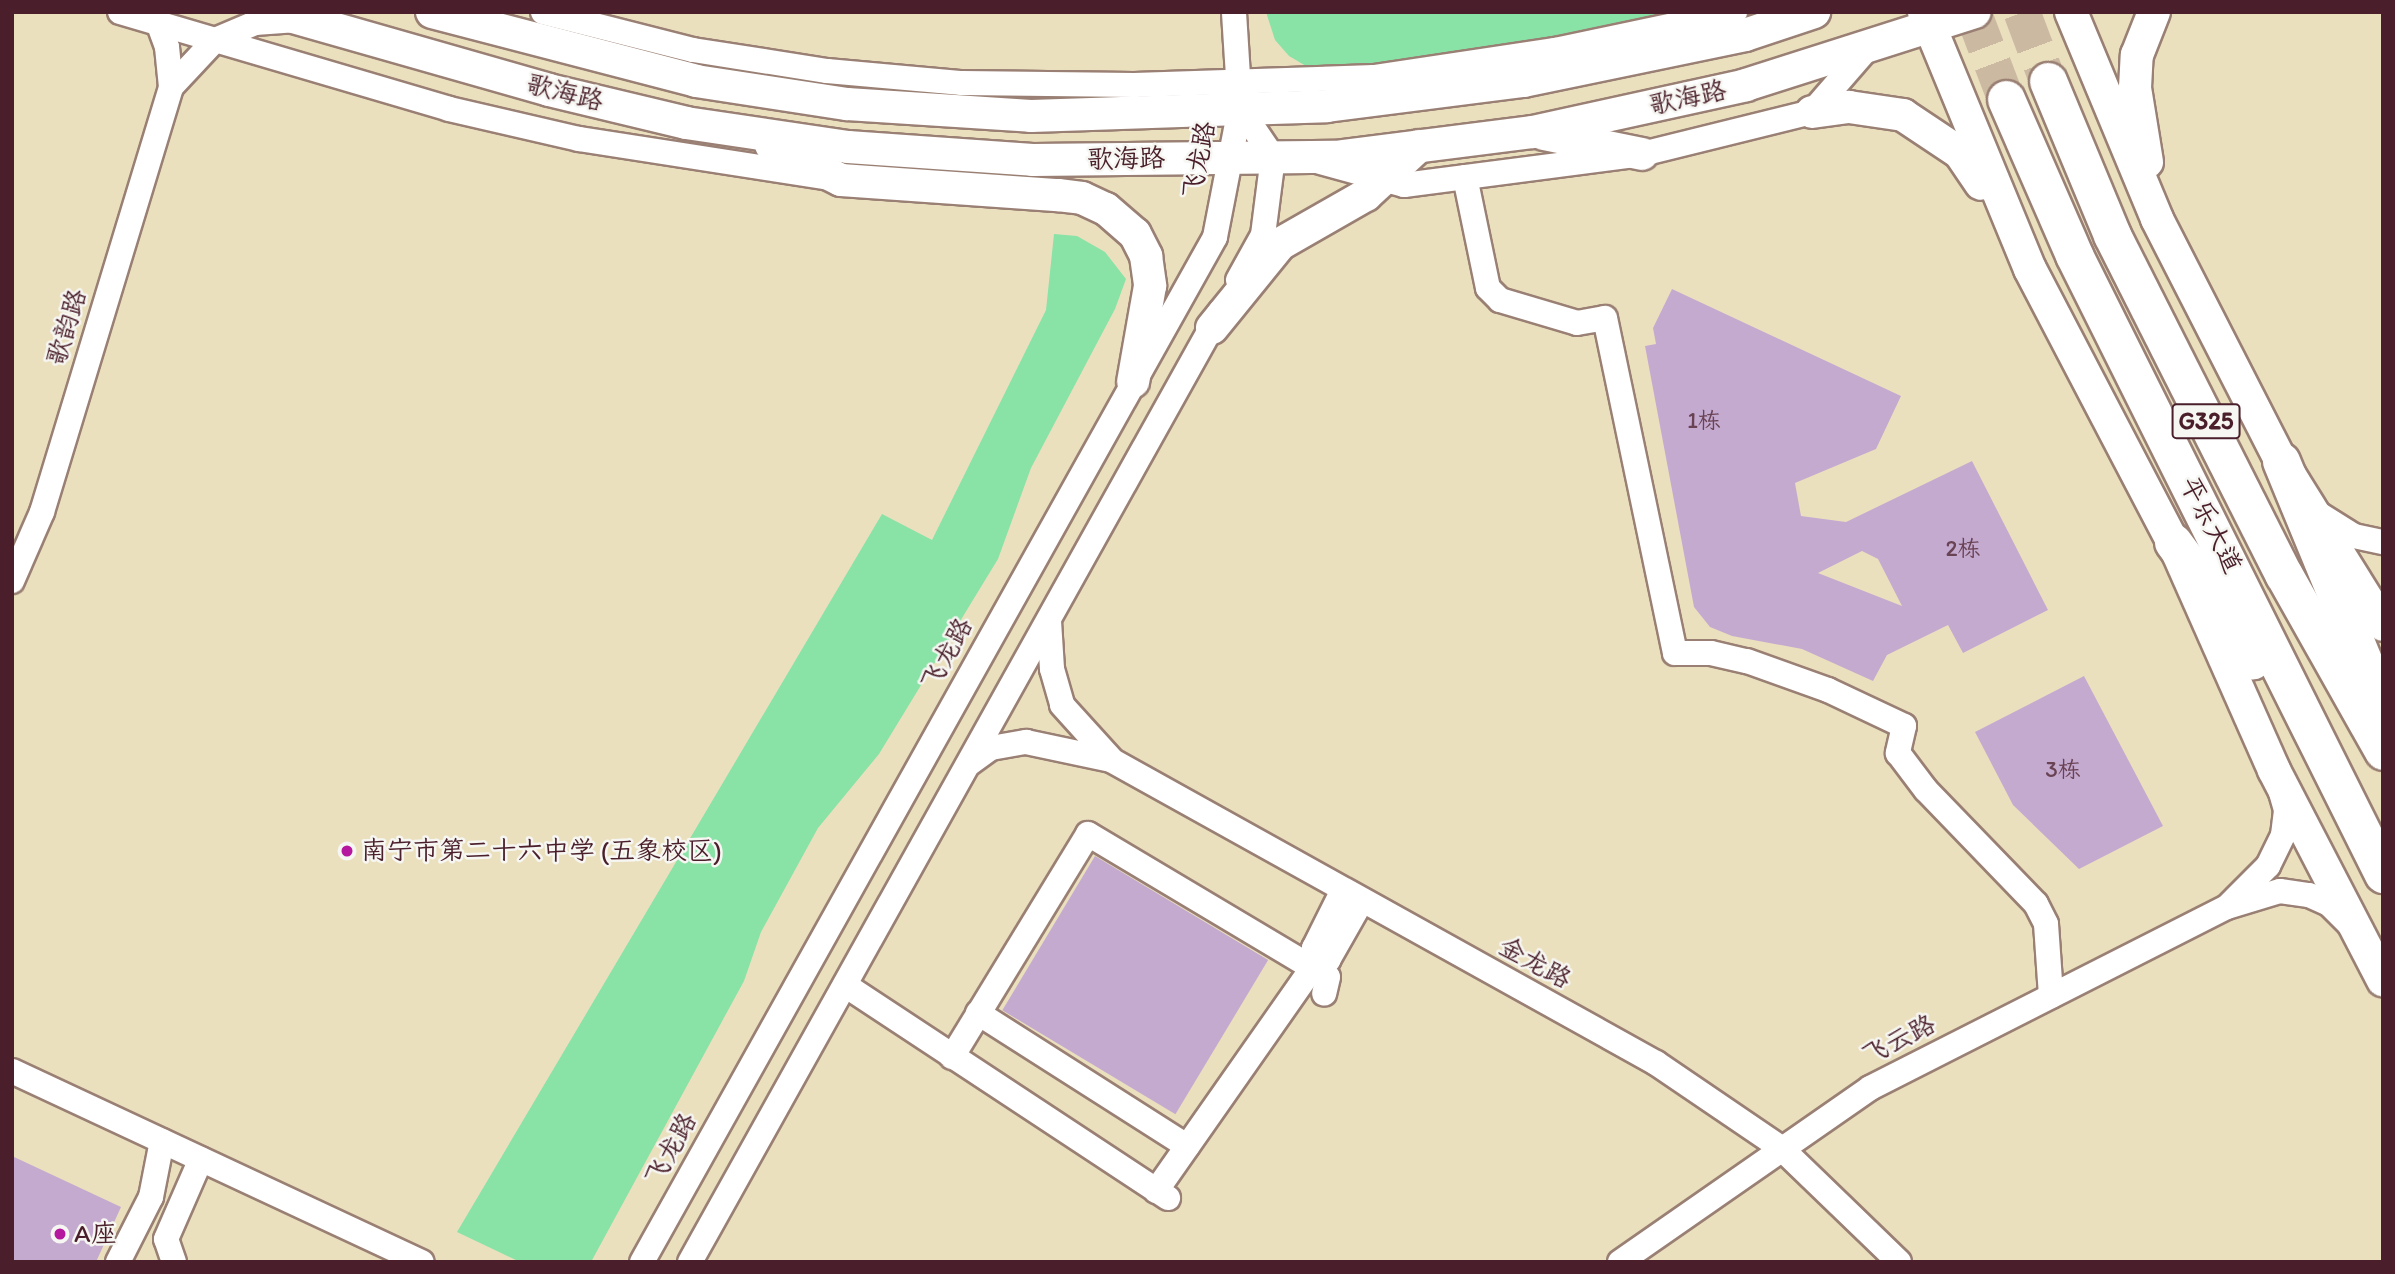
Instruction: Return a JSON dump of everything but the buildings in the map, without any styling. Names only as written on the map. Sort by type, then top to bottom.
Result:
[{"type":"highway","name":"平乐大道","points":[[2048,81],[2112,235],[2284,575],[2383,751]]},
{"type":"highway","name":"平乐大道","points":[[2006,99],[2074,255],[2383,874]]},
{"type":"highway","points":[[2281,461],[2383,709]]},
{"type":"highway","points":[[2173,542],[2230,619],[2280,710],[2342,790]]},
{"type":"main road","name":"歌海路","points":[[432,12],[696,81],[847,104],[1031,116],[1240,95],[1327,106],[1523,81],[1740,24],[1814,12]]},
{"type":"main road","points":[[1740,24],[1774,12]]},
{"type":"main road","name":"歌海路","points":[[290,16],[550,90],[686,123],[848,147],[1033,160],[1286,157],[1419,146],[1533,132],[1746,85],[1865,51],[1927,21],[1975,12]]},
{"type":"main road","points":[[2071,12],[2157,219],[2281,461],[2383,625]]},
{"type":"main road","points":[[2154,12],[2137,55],[2135,88],[2157,219]]},
{"type":"main road","points":[[1927,21],[2021,247],[2173,542],[2274,771],[2383,980]]},
{"type":"main road","points":[[1812,112],[1874,108],[1903,115],[1928,129],[1960,153],[2021,247]]},
{"type":"main road","points":[[745,132],[841,180],[1058,195],[1082,198],[1106,209],[1135,234],[1146,256],[1150,286],[1133,382]]},
{"type":"main road","points":[[1533,132],[1642,154]]},
{"type":"main road","points":[[1212,328],[1280,244],[1366,195],[1419,146]]},
{"type":"street","points":[[120,12],[158,18],[215,40],[449,109],[579,139],[841,180]]},
{"type":"street","points":[[543,12],[692,50],[827,71],[962,83],[1240,95],[1234,12]]},
{"type":"street","points":[[171,87],[215,40],[255,23],[290,16]]},
{"type":"street","points":[[158,18],[171,87]]},
{"type":"street","points":[[690,1262],[1212,328],[1262,235],[1286,157],[1404,184],[1642,154],[1812,112],[1865,51]]},
{"type":"street","name":"歌韵路","points":[[12,581],[42,512],[171,87]]},
{"type":"street","name":"飞龙路","points":[[1240,95],[1286,157]]},
{"type":"street","name":"飞龙路","points":[[642,1262],[1215,237],[1240,95]]},
{"type":"street","points":[[1465,177],[1488,288],[1500,300],[1577,323],[1605,318],[1675,653],[1711,653],[1747,662],[1828,690],[1904,726],[1898,753],[1926,790],[2036,904],[2046,924],[2051,996]]},
{"type":"street","points":[[2311,509],[2354,536],[2383,542]]},
{"type":"street","name":"金龙路","points":[[1049,621],[1052,669],[1062,705],[1111,760]]},
{"type":"street","name":"金龙路","points":[[968,765],[991,748],[1026,742],[1111,760],[1352,897],[1656,1063],[1781,1148],[1899,1262]]},
{"type":"street","name":"飞云路","points":[[2227,907],[2269,866],[2283,835],[2286,810],[2274,771]]},
{"type":"street","points":[[956,1060],[984,1017],[1088,834],[1313,967],[1328,978],[1324,994]]},
{"type":"street","name":"飞云路","points":[[1620,1262],[1870,1088],[2227,907],[2280,891],[2309,895],[2329,904],[2357,931]]},
{"type":"street","points":[[845,985],[1162,1194],[1187,1146],[1313,967],[1314,948],[1352,897]]},
{"type":"street","points":[[984,1017],[1187,1146]]},
{"type":"street","points":[[12,1071],[422,1262]]},
{"type":"street","points":[[113,1258],[162,1141]]},
{"type":"street","points":[[174,1262],[166,1239],[201,1159]]},
{"type":"green space","points":[[1266,12],[1681,12],[1567,39],[1329,69],[1306,66],[1289,56],[1275,40]]},
{"type":"green space","points":[[1054,234],[1077,236],[1105,252],[1126,279],[1115,309],[1031,468],[998,559],[879,754],[818,828],[761,932],[744,981],[591,1262],[520,1262],[457,1232],[882,514],[932,540],[1046,310]]},
{"type":"tunnel","points":[[1973,12],[2006,99]]},
{"type":"tunnel","points":[[2022,12],[2048,81]]},
{"type":"place","name":"南宁市第二十六中学 (五象校区)","points":[[347,851]]},
{"type":"place","name":"A座","points":[[60,1234]]}]
